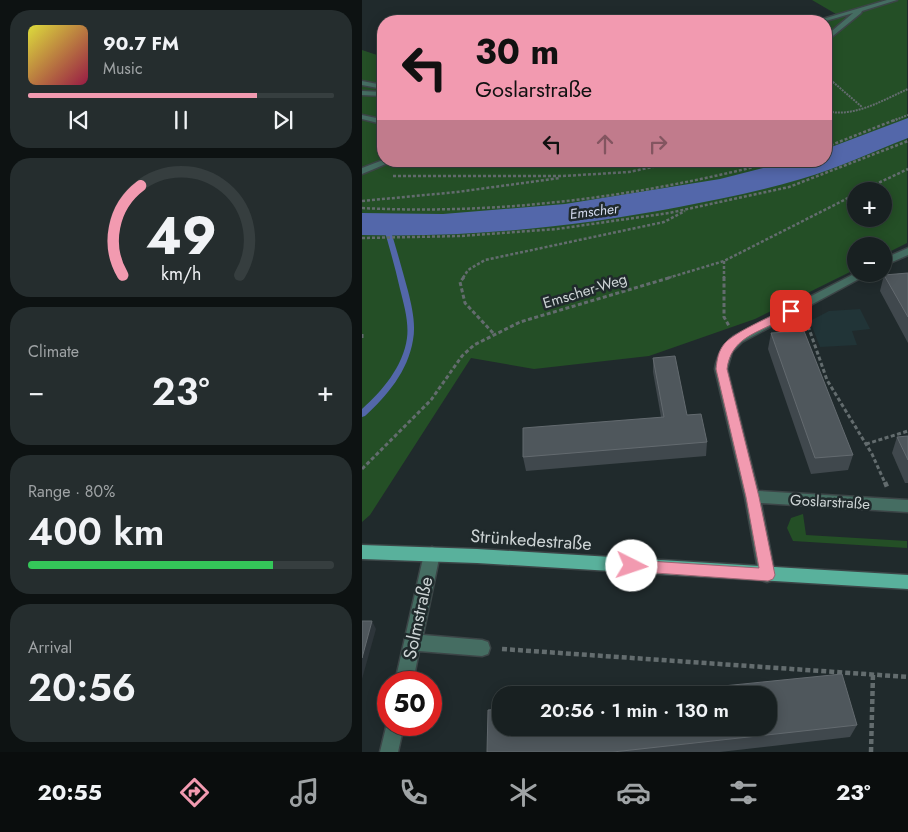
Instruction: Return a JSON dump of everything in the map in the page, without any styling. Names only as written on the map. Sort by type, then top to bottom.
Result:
[{"type":"main road","name":"Strünkedestraße","points":[[362,552],[432,554],[908,582]]},
{"type":"street","points":[[832,17],[894,0]]},
{"type":"street","points":[[832,34],[862,9]]},
{"type":"street","points":[[362,84],[377,86]]},
{"type":"street","points":[[362,94],[377,94]]},
{"type":"street","points":[[362,117],[377,121]]},
{"type":"street","points":[[362,171],[377,165]]},
{"type":"street","points":[[892,259],[908,251]]},
{"type":"street","points":[[768,575],[752,497],[721,369],[723,356],[728,346],[738,339],[848,282]]},
{"type":"street","name":"Goslarstraße","points":[[752,497],[901,506]]},
{"type":"street","name":"Solmstraße","points":[[406,671],[432,554]]},
{"type":"street","points":[[413,642],[482,648]]},
{"type":"street","points":[[389,752],[393,736]]},
{"type":"path","points":[[832,81],[862,107]]},
{"type":"path","points":[[832,113],[847,112],[908,89]]},
{"type":"path","points":[[832,145],[908,115]]},
{"type":"path","points":[[362,238],[462,236],[557,229],[689,209],[789,187],[908,141]]},
{"type":"path","points":[[393,176],[581,175],[629,172],[653,167]]},
{"type":"path","points":[[362,208],[480,209],[579,200],[672,186],[753,167]]},
{"type":"path","points":[[880,182],[908,169]]},
{"type":"path","points":[[362,201],[457,192],[581,175]]},
{"type":"path","name":"Emscher-Weg","points":[[362,469],[431,400],[462,356],[474,345],[520,322],[724,261],[847,199]]},
{"type":"path","points":[[494,334],[465,303],[460,282],[468,270],[485,260],[664,222],[689,209]]},
{"type":"path","points":[[724,261],[724,317],[738,339]]},
{"type":"path","points":[[801,306],[827,380],[901,506]]},
{"type":"path","points":[[362,334],[362,340]]},
{"type":"path","points":[[866,444],[908,431]]},
{"type":"path","points":[[482,648],[908,677]]},
{"type":"path","points":[[871,752],[873,674]]},
{"type":"shaded area","points":[[860,309],[870,329],[852,331],[857,345],[820,347],[810,321],[829,311]]},
{"type":"green space","points":[[812,0],[907,0],[907,243],[892,250],[892,237],[847,237],[847,273],[755,319],[649,356],[534,369],[471,358],[370,515],[362,522],[362,50],[377,55],[377,167],[832,167],[832,15],[836,14]]},
{"type":"green space","points":[[803,514],[806,535],[907,541],[907,548],[793,541],[787,528],[791,518]]},
{"type":"building","points":[[908,273],[908,317],[888,282],[892,282],[892,274]]},
{"type":"building","points":[[804,331],[853,455],[815,458],[771,333]]},
{"type":"building","points":[[675,356],[687,415],[701,414],[707,442],[523,457],[523,428],[664,417],[653,358]]},
{"type":"building","points":[[908,436],[908,460],[897,437]]},
{"type":"building","points":[[362,621],[372,621],[362,658]]},
{"type":"building","points":[[842,674],[857,725],[777,734],[777,686],[723,686]]},
{"type":"building","points":[[488,710],[492,710],[492,736],[758,736],[613,752],[487,752]]},
{"type":"waterway","name":"Emscher","points":[[832,158],[908,127]]},
{"type":"waterway","name":"Emscher","points":[[362,224],[443,225],[565,215],[737,185],[804,167]]},
{"type":"waterway","points":[[362,414],[380,396],[396,375],[407,352],[410,339],[410,317],[386,225]]},
{"type":"route","points":[[632,566],[768,575],[752,497],[721,369],[723,356],[728,346],[791,311]]}]
